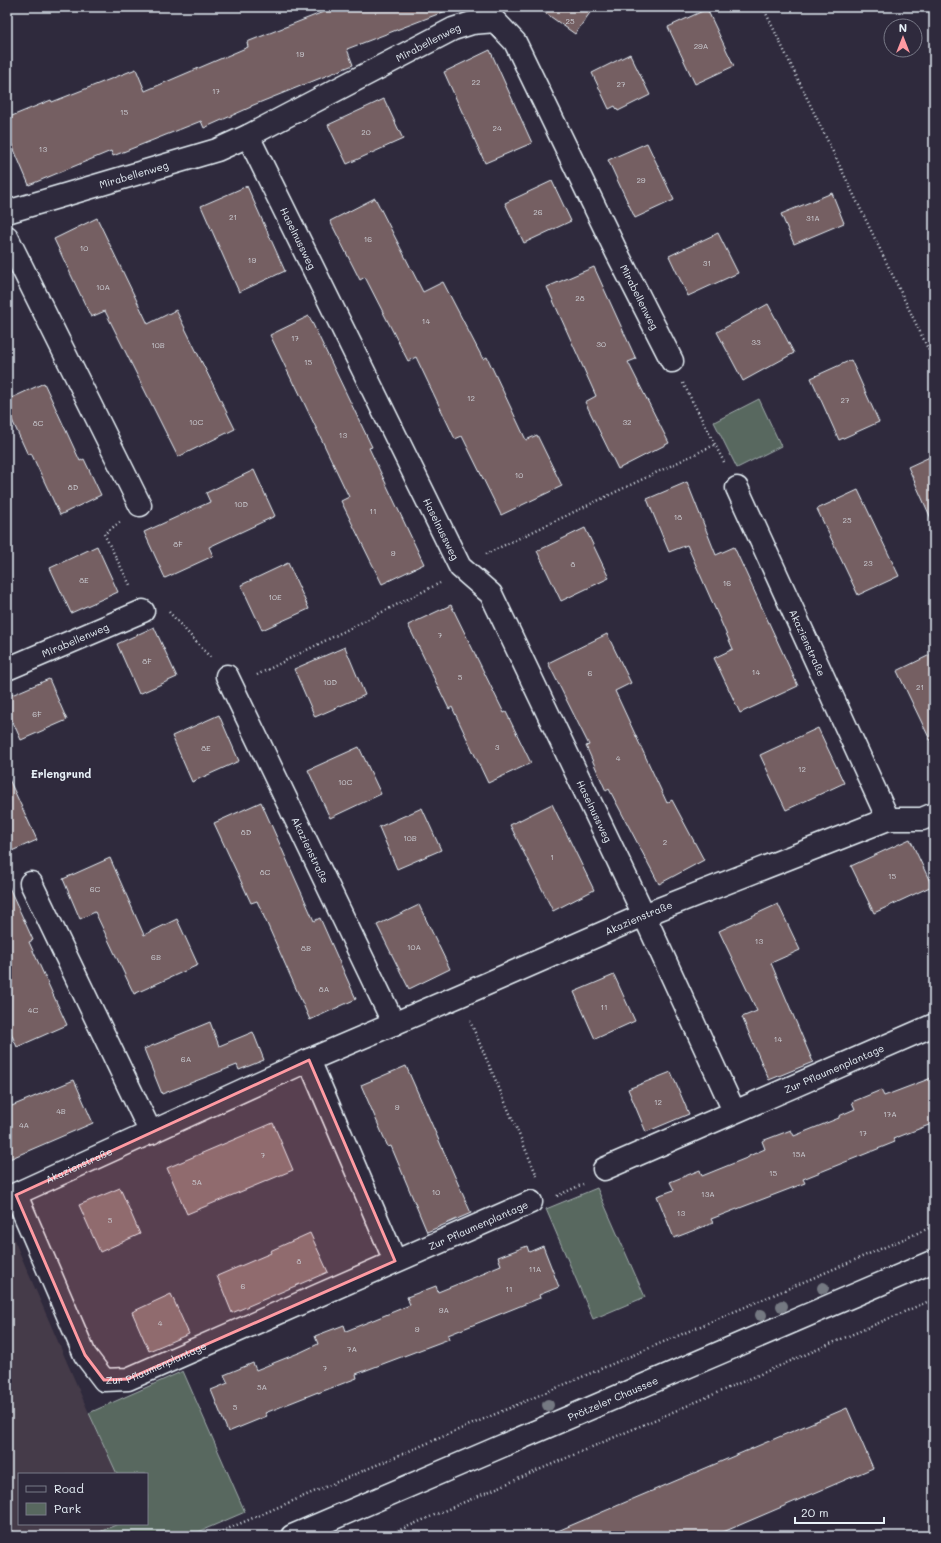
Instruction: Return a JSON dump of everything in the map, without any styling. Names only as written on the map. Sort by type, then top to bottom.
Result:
[{"type":"street","name":"Mirabellenweg","points":[[7,212],[217,150],[248,136],[453,28],[472,23],[495,21],[515,42],[617,253],[672,361]]},
{"type":"street","name":"Haselnussweg","points":[[248,136],[460,567],[491,594],[644,915]]},
{"type":"street","points":[[7,237],[140,505]]},
{"type":"street","name":"Akazienstraße","points":[[737,488],[888,819]]},
{"type":"street","name":"Mirabellenweg","points":[[7,669],[143,611]]},
{"type":"street","name":"Akazienstraße","points":[[230,682],[394,1024]]},
{"type":"street","name":"Akazienstraße","points":[[11,1196],[309,1060],[644,915],[888,819],[930,819]]},
{"type":"street","points":[[31,883],[150,1133]]},
{"type":"street","points":[[644,915],[734,1111]]},
{"type":"street","name":"Zur Pflaumenplantage","points":[[604,1169],[934,1025]]},
{"type":"street","points":[[309,1060],[395,1261]]},
{"type":"street","name":"Zur Pflaumenplantage","points":[[11,1196],[85,1355],[104,1380],[128,1379],[531,1202]]},
{"type":"street","name":"Prötzeler Chaussee","points":[[292,1536],[934,1261]]},
{"type":"path","points":[[763,7],[934,361]]},
{"type":"path","points":[[230,682],[450,579],[460,567],[714,445],[672,361]]},
{"type":"path","points":[[459,996],[538,1178]]},
{"type":"path","name":"Zur Pflaumenplantage","points":[[531,1202],[540,1204],[594,1179],[604,1169]]},
{"type":"path","points":[[211,1536],[934,1226]]},
{"type":"path","points":[[386,1536],[934,1299]]},
{"type":"highlighted area","points":[[309,1060],[395,1261],[128,1379],[104,1380],[85,1355],[16,1195]]},
{"type":"shaded area","points":[[8,1226],[117,1473],[18,1473],[18,1525],[116,1525],[90,1536],[7,1536]]},
{"type":"green space","points":[[759,399],[781,446],[737,468],[714,422]]},
{"type":"green space","points":[[597,1188],[645,1297],[593,1319],[546,1209]]},
{"type":"green space","points":[[183,1371],[245,1512],[189,1536],[90,1536],[116,1525],[148,1525],[148,1473],[117,1473],[89,1413]]},
{"type":"building","points":[[336,7],[451,7],[451,9],[347,49],[353,65],[251,106],[204,128],[201,121],[113,156],[111,151],[29,185],[7,133],[7,118],[51,100],[52,102],[136,69],[145,91],[248,47],[247,42]]},
{"type":"building","points":[[537,7],[594,7],[575,34]]},
{"type":"building","points":[[707,9],[734,66],[695,84],[668,27]]},
{"type":"building","points":[[490,50],[532,143],[485,163],[444,72]]},
{"type":"building","points":[[630,54],[650,95],[618,111],[615,106],[609,109],[592,73]]},
{"type":"building","points":[[384,99],[403,139],[347,164],[328,125]]},
{"type":"building","points":[[647,143],[674,200],[635,218],[608,160]]},
{"type":"building","points":[[552,181],[571,221],[524,243],[505,203]]},
{"type":"building","points":[[247,186],[285,271],[239,292],[201,206]]},
{"type":"building","points":[[832,193],[844,223],[794,244],[781,214]]},
{"type":"building","points":[[375,198],[423,292],[443,282],[483,359],[487,357],[526,440],[537,435],[562,486],[501,515],[462,436],[455,439],[416,357],[408,361],[365,277],[360,280],[330,221]]},
{"type":"building","points":[[97,218],[148,324],[176,310],[235,429],[178,457],[105,311],[91,317],[54,239]]},
{"type":"building","points":[[718,233],[738,273],[688,296],[669,256]]},
{"type":"building","points":[[594,267],[636,359],[628,362],[669,443],[618,469],[585,402],[596,396],[547,287]]},
{"type":"building","points":[[768,304],[794,353],[743,381],[717,332]]},
{"type":"building","points":[[309,316],[372,447],[369,448],[424,564],[382,584],[341,501],[349,497],[270,335]]},
{"type":"building","points":[[851,360],[879,422],[839,440],[811,378]]},
{"type":"building","points":[[44,383],[80,461],[84,459],[101,495],[60,515],[31,453],[28,455],[7,409],[7,400]]},
{"type":"building","points":[[934,455],[934,525],[908,467]]},
{"type":"building","points":[[254,470],[275,516],[209,547],[213,556],[165,578],[144,532],[210,502],[206,493]]},
{"type":"building","points":[[687,482],[716,555],[734,547],[798,686],[740,713],[714,658],[733,649],[687,545],[669,552],[647,499]]},
{"type":"building","points":[[858,490],[899,576],[858,595],[817,509]]},
{"type":"building","points":[[585,528],[609,578],[561,601],[537,551]]},
{"type":"building","points":[[97,546],[118,592],[71,613],[50,568]]},
{"type":"building","points":[[288,563],[309,609],[262,630],[241,585]]},
{"type":"building","points":[[451,605],[504,713],[506,712],[531,763],[488,783],[452,707],[449,709],[408,625]]},
{"type":"building","points":[[154,627],[177,677],[139,694],[117,644]]},
{"type":"building","points":[[607,634],[631,683],[615,691],[667,803],[672,800],[704,860],[659,884],[609,789],[606,791],[586,746],[589,745],[548,663]]},
{"type":"building","points":[[345,647],[365,695],[315,717],[294,669]]},
{"type":"building","points":[[934,653],[934,748],[897,671]]},
{"type":"building","points":[[49,679],[67,720],[21,740],[7,709],[7,697]]},
{"type":"building","points":[[219,715],[239,761],[192,782],[172,736]]},
{"type":"building","points":[[818,728],[844,783],[786,810],[760,755]]},
{"type":"building","points":[[359,747],[381,794],[330,818],[308,770]]},
{"type":"building","points":[[7,775],[37,840],[7,853]]},
{"type":"building","points":[[261,802],[314,921],[320,918],[356,999],[310,1020],[257,901],[251,903],[214,823]]},
{"type":"building","points":[[552,804],[594,890],[553,911],[510,825]]},
{"type":"building","points":[[422,808],[441,850],[397,869],[379,827]]},
{"type":"building","points":[[910,839],[932,886],[874,913],[851,866]]},
{"type":"building","points":[[110,858],[144,935],[177,919],[198,965],[134,994],[95,912],[80,919],[63,879]]},
{"type":"building","points":[[7,883],[33,940],[29,942],[67,1025],[17,1047],[7,1024]]},
{"type":"building","points":[[778,904],[800,950],[771,963],[813,1062],[769,1080],[742,1017],[757,1011],[719,931]]},
{"type":"building","points":[[419,905],[450,969],[409,989],[377,925]]},
{"type":"building","points":[[614,975],[635,1021],[595,1039],[574,992]]},
{"type":"building","points":[[210,1022],[219,1046],[253,1032],[264,1060],[239,1070],[237,1065],[162,1094],[144,1049]]},
{"type":"building","points":[[406,1066],[471,1213],[427,1232],[391,1146],[388,1147],[361,1085]]},
{"type":"building","points":[[671,1072],[689,1114],[646,1132],[628,1089]]},
{"type":"building","points":[[934,1077],[934,1123],[893,1139],[895,1142],[803,1179],[805,1183],[711,1219],[713,1223],[674,1238],[657,1196],[674,1190],[670,1182],[700,1170],[702,1176],[749,1157],[765,1149],[762,1141],[791,1130],[794,1136],[839,1118],[839,1116],[855,1109],[852,1102],[881,1090],[884,1096]]},
{"type":"building","points":[[74,1080],[93,1123],[7,1160],[7,1108]]},
{"type":"building","points":[[273,1123],[293,1170],[187,1214],[167,1168]]},
{"type":"building","points":[[120,1188],[140,1234],[100,1252],[79,1205]]},
{"type":"building","points":[[310,1233],[328,1272],[232,1313],[217,1276],[271,1253],[270,1251]]},
{"type":"building","points":[[527,1246],[529,1252],[543,1246],[559,1287],[539,1295],[540,1298],[448,1335],[449,1339],[356,1374],[357,1378],[265,1413],[267,1416],[228,1432],[211,1390],[228,1383],[224,1375],[253,1363],[256,1370],[301,1352],[318,1344],[315,1336],[344,1325],[346,1331],[410,1305],[407,1297],[436,1286],[438,1292],[485,1273],[484,1272],[501,1265],[498,1257]]},
{"type":"building","points":[[171,1294],[189,1334],[149,1351],[132,1312]]},
{"type":"building","points":[[847,1408],[873,1468],[714,1536],[546,1536]]},
{"type":"district","name":"Erlengrund","points":[[61,774]]}]
